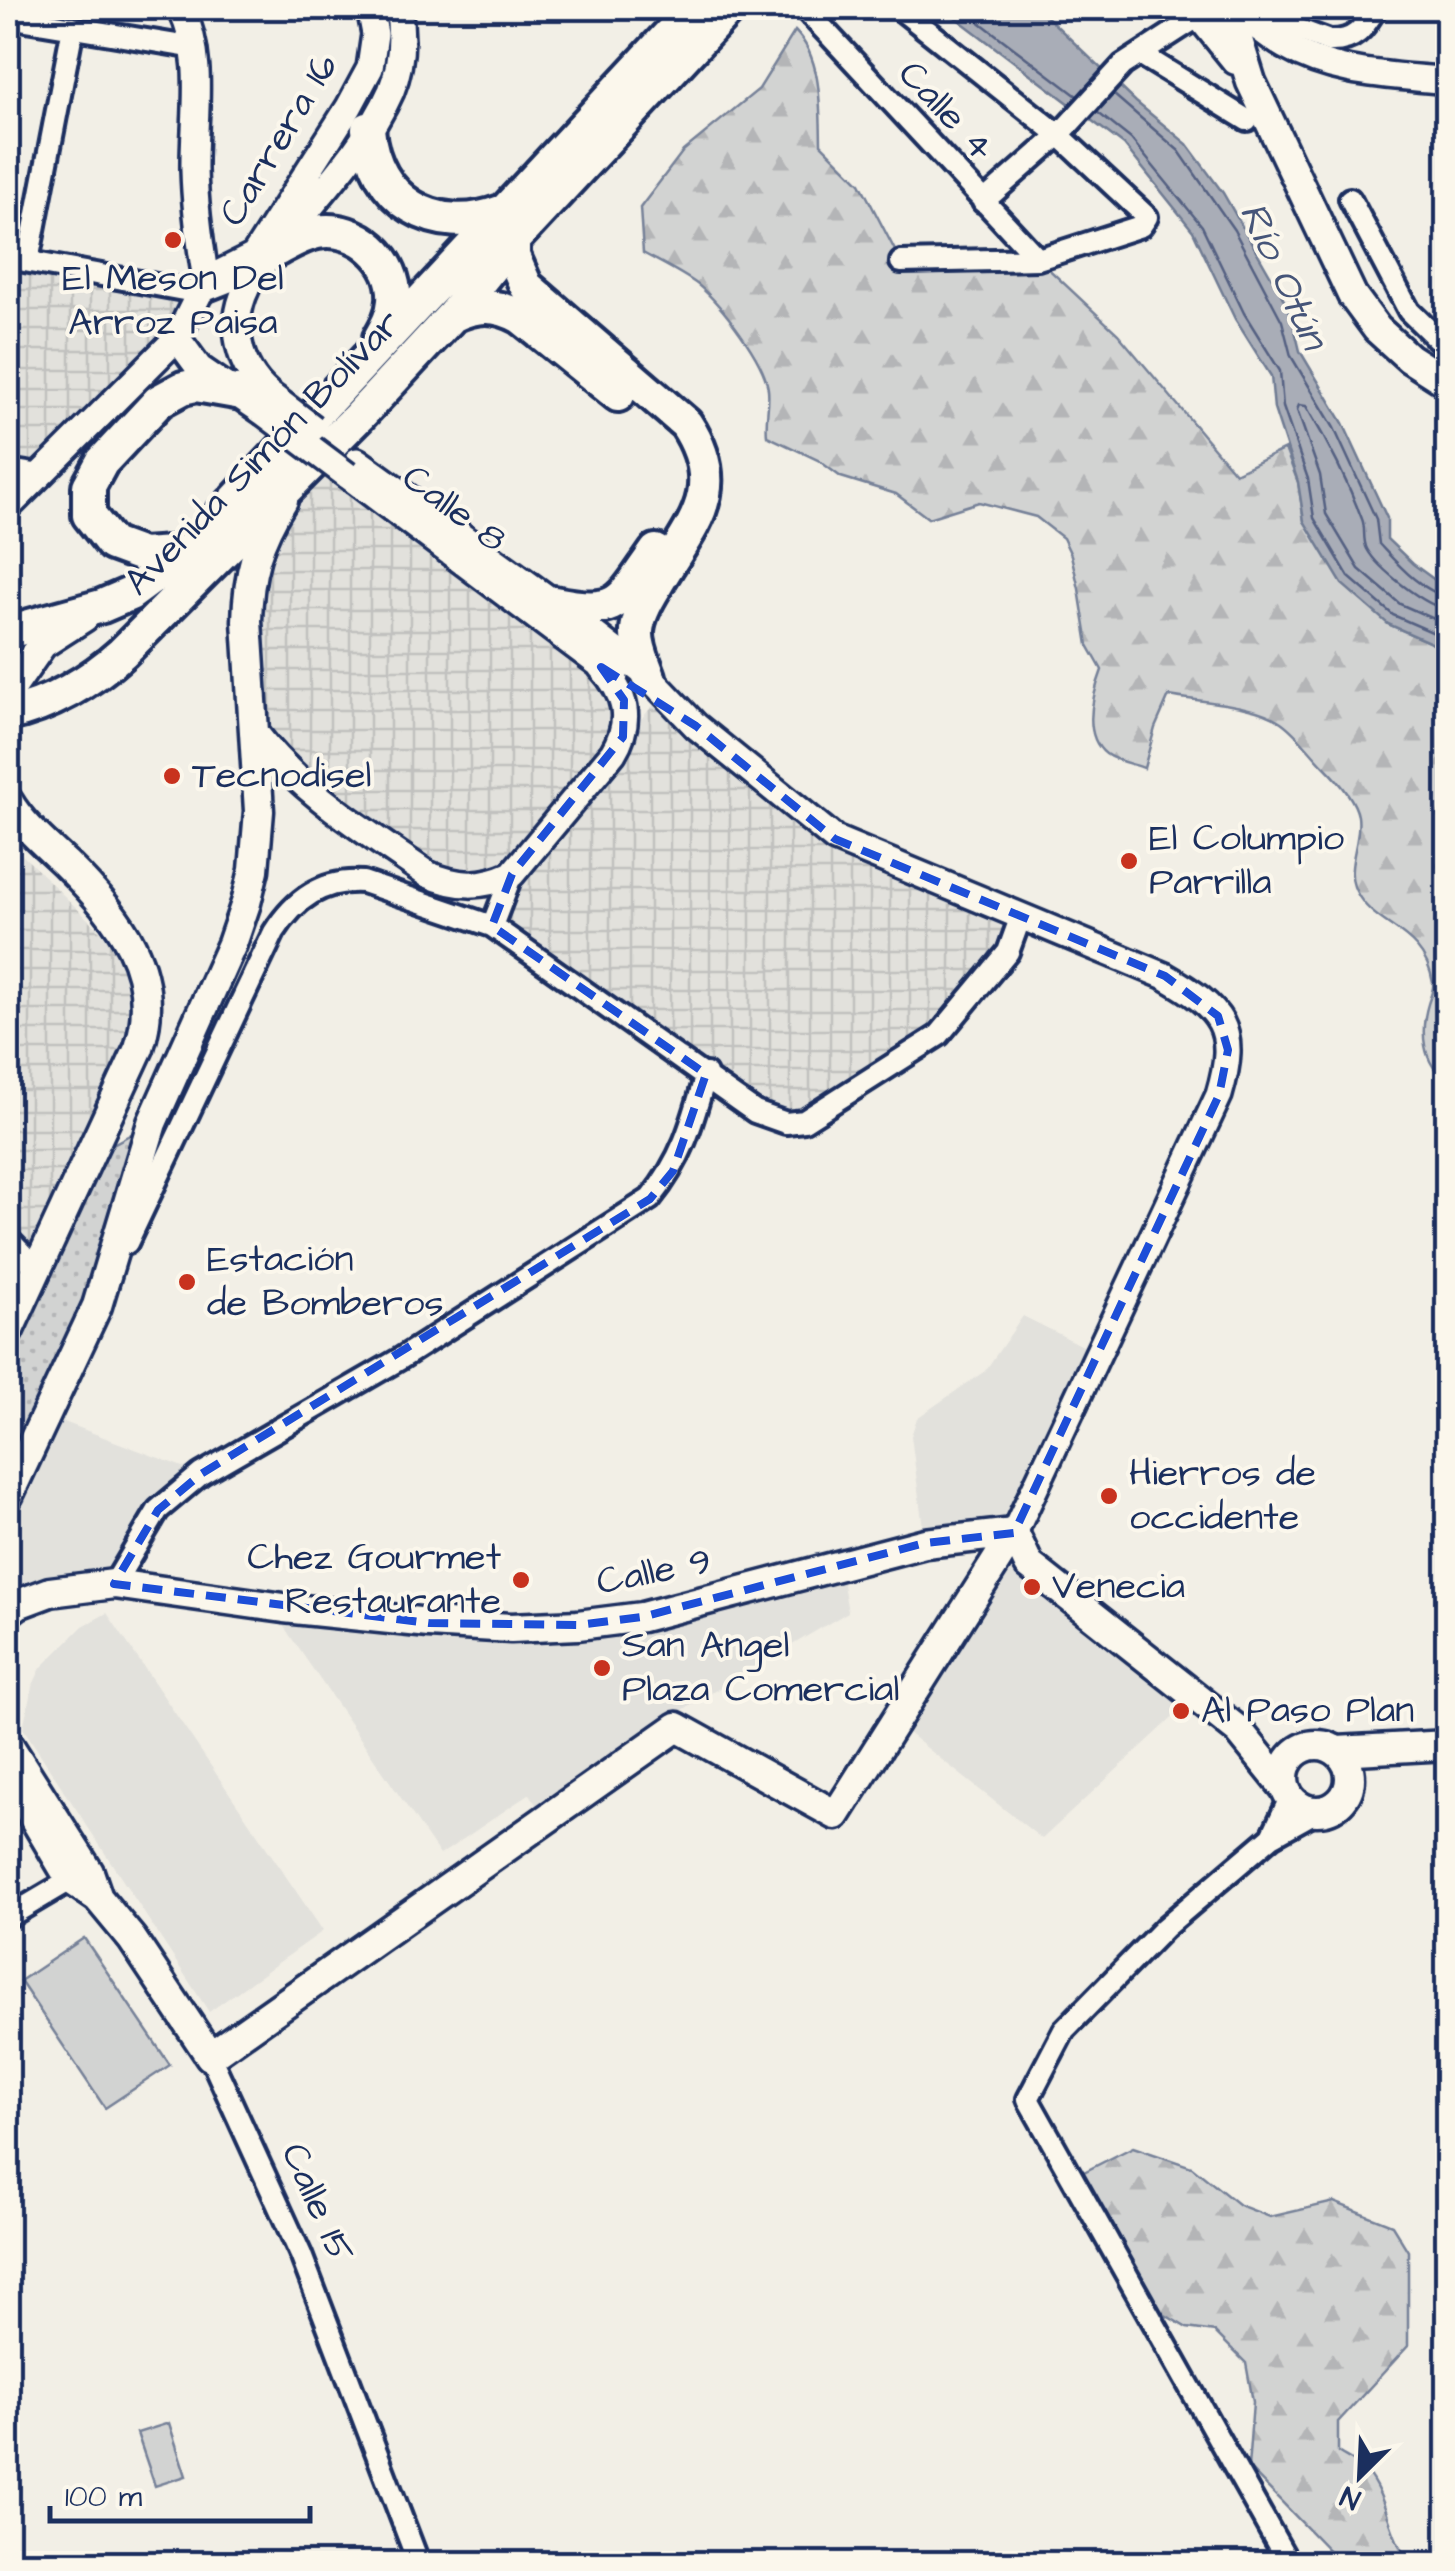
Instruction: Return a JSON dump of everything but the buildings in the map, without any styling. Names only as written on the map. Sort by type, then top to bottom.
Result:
[{"type":"main road","points":[[649,677],[638,646],[640,617],[658,580],[698,518],[706,487],[702,452],[686,424],[526,286],[513,256],[520,212],[694,8]]},
{"type":"main road","points":[[368,129],[374,162],[405,203],[451,221],[520,212],[729,8]]},
{"type":"main road","points":[[1219,9],[1352,294],[1376,329],[1409,358],[1443,365]]},
{"type":"main road","name":"Avenida Simón Bolívar","points":[[11,706],[80,684],[118,657],[292,486],[452,316],[520,212]]},
{"type":"main road","name":"Avenida Simón Bolívar","points":[[8,632],[102,606],[130,594],[187,552],[339,392],[520,212]]},
{"type":"main road","points":[[261,260],[300,237],[329,231],[361,240],[385,264],[394,287],[391,317],[339,392]]},
{"type":"main road","points":[[452,316],[468,308],[486,306],[521,317],[669,435],[686,462],[689,478],[681,509],[660,546],[620,599],[606,608],[589,610],[554,602]]},
{"type":"main road","points":[[187,552],[142,555],[112,544],[89,515],[90,486],[102,462],[159,400],[196,385],[236,392]]},
{"type":"main road","points":[[8,1496],[97,1306],[152,1123],[232,944],[246,903],[256,856],[259,812],[246,621],[250,572],[273,516],[292,486]]},
{"type":"main road","points":[[11,706],[42,644],[102,606]]},
{"type":"main road","points":[[8,801],[22,821],[111,912],[142,972],[148,1010],[138,1048],[8,1332]]},
{"type":"main road","points":[[1014,1533],[1029,1565],[1239,1731],[1288,1793],[1307,1810],[1337,1805],[1349,1788],[1406,1748]]},
{"type":"main road","points":[[210,2056],[677,1727],[836,1815],[1014,1533]]},
{"type":"main road","name":"Calle 9","points":[[8,1612],[50,1592],[114,1584],[284,1608],[447,1625],[578,1625],[642,1617],[925,1543],[1014,1533]]},
{"type":"main road","points":[[1239,1731],[1297,1750],[1317,1744],[1337,1750],[1448,1744]]},
{"type":"main road","name":"Calle 15","points":[[8,1744],[85,1883]]},
{"type":"main road","points":[[1288,1793],[1285,1767],[1297,1750]]},
{"type":"main road","points":[[1337,1750],[1349,1767],[1349,1788]]},
{"type":"main road","name":"Calle 15","points":[[8,1774],[85,1883],[132,1939],[210,2056]]},
{"type":"street","points":[[8,507],[177,338],[203,286],[194,169],[198,106],[195,48],[182,8]]},
{"type":"street","name":"Carrera 16","points":[[203,286],[261,260],[354,97],[374,52],[370,8]]},
{"type":"street","points":[[268,405],[238,346],[241,299],[261,260],[382,107],[397,73],[401,42],[398,8]]},
{"type":"street","points":[[899,8],[1059,135],[1147,216],[1142,226],[1038,260],[900,262]]},
{"type":"street","points":[[982,202],[1059,135],[1132,60],[1219,9],[1328,41],[1344,42],[1362,29],[1376,8]]},
{"type":"street","points":[[1219,9],[1325,64],[1448,81]]},
{"type":"street","name":"Calle 4","points":[[815,11],[982,202],[1038,260]]},
{"type":"street","points":[[8,16],[195,48]]},
{"type":"street","points":[[73,27],[18,260],[203,286]]},
{"type":"street","points":[[1132,60],[1247,120]]},
{"type":"street","points":[[1350,199],[1409,311],[1443,365]]},
{"type":"street","points":[[198,232],[222,252],[261,260]]},
{"type":"street","name":"Calle 8","points":[[177,338],[199,368],[236,392],[268,405],[601,667],[696,726]]},
{"type":"street","name":"Calle 8","points":[[352,468],[554,602],[649,677],[696,726],[835,840],[1165,976],[1204,999],[1218,1016],[1228,1050],[1219,1095],[1014,1533]]},
{"type":"street","points":[[8,478],[14,471],[40,475]]},
{"type":"street","points":[[492,926],[512,874],[622,737],[626,719],[624,700],[601,667]]},
{"type":"street","points":[[254,731],[303,786],[427,874],[446,882],[470,885],[489,884],[512,874]]},
{"type":"street","points":[[97,1306],[274,932],[298,901],[326,886],[350,880],[364,882],[492,926],[756,1112],[786,1123],[804,1121],[939,1035],[1008,952],[1020,916]]},
{"type":"street","points":[[114,1584],[158,1510],[201,1474],[400,1359],[650,1199],[673,1171],[688,1138],[706,1074]]},
{"type":"street","points":[[8,1240],[37,1269]]},
{"type":"street","points":[[1272,1836],[1288,1793]]},
{"type":"street","points":[[1289,2564],[1028,2099],[1064,2030],[1164,1928],[1272,1836],[1318,1811]]},
{"type":"street","points":[[8,1917],[85,1883]]},
{"type":"street","name":"Calle 15","points":[[210,2056],[301,2255],[419,2564]]},
{"type":"highlighted area","points":[[601,667],[696,726],[835,839],[1165,976],[1218,1016],[1228,1050],[1219,1095],[1014,1533],[925,1543],[642,1617],[578,1625],[429,1623],[114,1584],[158,1510],[201,1474],[650,1199],[673,1171],[706,1074],[492,926],[512,874],[623,737],[624,700]]},
{"type":"shaded area","points":[[8,258],[200,293],[40,475],[8,478]]},
{"type":"shaded area","points":[[321,456],[601,667],[634,727],[657,701],[835,839],[1021,916],[939,1035],[786,1123],[492,926],[511,876],[446,882],[270,753],[247,621],[250,572]]},
{"type":"shaded area","points":[[8,841],[142,972],[146,993],[37,1269],[8,1239]]},
{"type":"shaded area","points":[[1023,1316],[1099,1354],[1014,1533],[1196,1696],[1042,1839],[893,1721],[1013,1534],[925,1543],[911,1436],[917,1418],[985,1371]]},
{"type":"shaded area","points":[[48,1416],[201,1474],[158,1510],[114,1584],[8,1612],[8,1496]]},
{"type":"shaded area","points":[[840,1567],[848,1612],[684,1709],[677,1727],[546,1819],[529,1794],[440,1855],[269,1605],[511,1628]]},
{"type":"shaded area","points":[[107,1613],[323,1931],[209,2012],[23,1728],[32,1687],[41,1668],[83,1626]]},
{"type":"green space","points":[[795,31],[815,69],[821,144],[860,183],[901,262],[1038,259],[1118,334],[1235,473],[1285,449],[1298,482],[1304,521],[1388,624],[1447,650],[1447,1080],[1432,1065],[1425,1046],[1425,1014],[1433,986],[1428,965],[1420,951],[1374,914],[1356,891],[1352,873],[1359,826],[1356,809],[1339,783],[1298,737],[1281,722],[1257,711],[1169,696],[1144,768],[1106,754],[1098,746],[1091,725],[1102,670],[1088,645],[1079,589],[1063,538],[1036,517],[979,502],[928,518],[896,494],[841,477],[818,460],[767,436],[765,377],[740,333],[698,285],[643,253],[640,208],[683,151],[759,89]]},
{"type":"green space","points":[[152,1123],[97,1306],[8,1496],[8,1332],[89,1157]]},
{"type":"green space","points":[[84,1938],[170,2065],[105,2108],[20,1981]]},
{"type":"green space","points":[[1133,2147],[1192,2167],[1239,2205],[1270,2217],[1334,2202],[1392,2225],[1408,2251],[1408,2346],[1338,2422],[1338,2452],[1362,2467],[1373,2481],[1410,2563],[1341,2563],[1248,2467],[1253,2402],[1246,2363],[1215,2332],[1187,2328],[1162,2313],[1146,2296],[1078,2175]]},
{"type":"green space","points":[[169,2423],[186,2476],[155,2486],[137,2433]]},
{"type":"water","name":"Río Otún","points":[[943,8],[1038,8],[1136,102],[1187,144],[1223,193],[1281,294],[1300,351],[1343,423],[1387,518],[1387,539],[1447,589],[1447,650],[1388,624],[1342,584],[1304,521],[1298,482],[1274,409],[1271,376],[1235,319],[1193,231],[1124,145]]},
{"type":"place","name":"El Meson Del Arroz Paisa","points":[[173,240]]},
{"type":"place","name":"Tecnodisel","points":[[172,776]]},
{"type":"place","name":"El Columpio Parrilla","points":[[1129,861]]},
{"type":"place","name":"Estación de Bomberos","points":[[187,1282]]},
{"type":"place","name":"Hierros de occidente","points":[[1109,1496]]},
{"type":"place","name":"Chez Gourmet Restaurante","points":[[521,1580]]},
{"type":"place","name":"Venecia","points":[[1032,1587]]},
{"type":"place","name":"San Angel Plaza Comercial","points":[[602,1668]]},
{"type":"place","name":"Al Paso Plan","points":[[1181,1711]]}]
